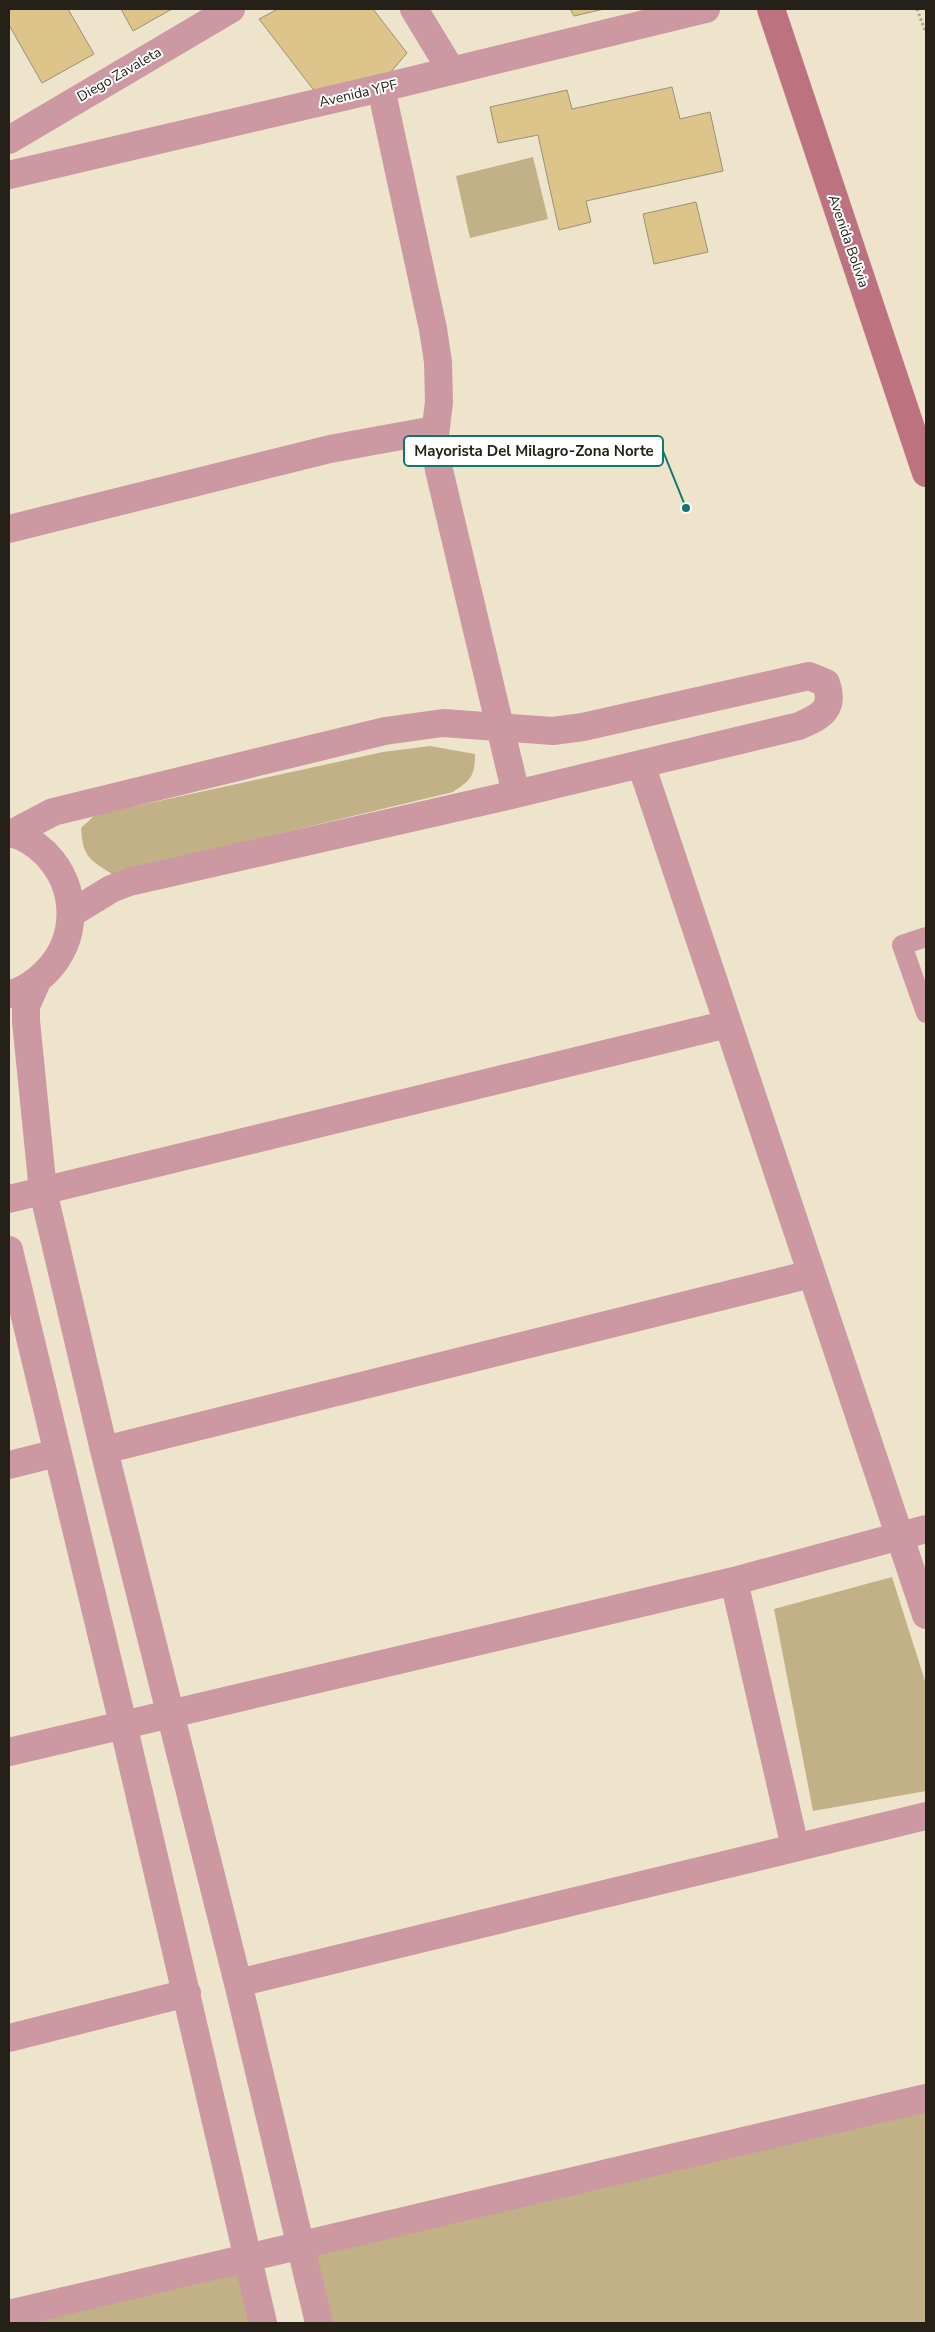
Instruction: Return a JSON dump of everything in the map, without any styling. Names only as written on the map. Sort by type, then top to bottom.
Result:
[{"type":"street","name":"Diego Zavaleta","points":[[9,140],[230,9]]},
{"type":"street","points":[[414,9],[451,70]]},
{"type":"street","name":"Avenida YPF","points":[[9,175],[381,88],[706,9]]},
{"type":"street","name":"Avenida Bolivia","points":[[771,9],[926,473]]},
{"type":"street","points":[[381,88],[433,329],[438,362],[439,402],[434,430],[439,470],[516,794]]},
{"type":"street","points":[[9,529],[330,449],[434,430]]},
{"type":"street","points":[[11,833],[53,812],[385,731],[444,723],[553,732],[583,727],[809,676],[826,683],[831,697],[826,709],[818,717],[799,726],[516,794],[129,882],[111,889],[72,913]]},
{"type":"street","points":[[641,764],[926,1614]]},
{"type":"street","points":[[9,994],[37,981],[56,963],[68,939],[72,913],[68,887],[56,864],[37,845],[11,833]]},
{"type":"street","points":[[37,981],[26,1006],[26,1022],[43,1191],[104,1450],[238,1983],[318,2323]]},
{"type":"street","points":[[9,1199],[728,1024]]},
{"type":"street","points":[[9,1250],[123,1724],[263,2323]]},
{"type":"street","points":[[104,1450],[811,1274]]},
{"type":"street","points":[[9,1465],[57,1453]]},
{"type":"street","points":[[9,1752],[170,1712],[734,1581],[926,1529]]},
{"type":"street","points":[[734,1581],[795,1847]]},
{"type":"street","points":[[238,1983],[926,1816]]},
{"type":"street","points":[[9,2038],[186,1993]]},
{"type":"street","points":[[9,2314],[247,2256],[926,2098]]},
{"type":"lane","points":[[926,937],[902,945],[926,1013]]},
{"type":"path","points":[[917,9],[926,33]]},
{"type":"shaded area","points":[[533,157],[548,219],[470,238],[456,176]]},
{"type":"shaded area","points":[[430,746],[475,754],[473,773],[468,781],[453,792],[112,874],[88,856],[83,845],[81,828],[95,815],[383,752]]},
{"type":"shaded area","points":[[892,1577],[926,1684],[926,1791],[813,1811],[774,1609]]},
{"type":"shaded area","points":[[926,2098],[926,2323],[319,2323],[300,2245]]},
{"type":"shaded area","points":[[247,2256],[263,2323],[9,2323]]},
{"type":"building","points":[[9,9],[68,9],[94,54],[42,83],[9,25]]},
{"type":"building","points":[[121,9],[172,9],[133,31]]},
{"type":"building","points":[[278,9],[373,9],[407,53],[384,80],[316,93],[259,19]]},
{"type":"building","points":[[570,9],[604,9],[574,16]]},
{"type":"building","points":[[672,87],[680,119],[710,112],[723,171],[586,201],[591,222],[559,230],[538,135],[498,143],[490,107],[567,90],[572,109]]},
{"type":"building","points":[[696,202],[708,252],[654,264],[643,214]]},
{"type":"place","name":"Mayorista Del Milagro-Zona Norte","points":[[686,508]]}]
